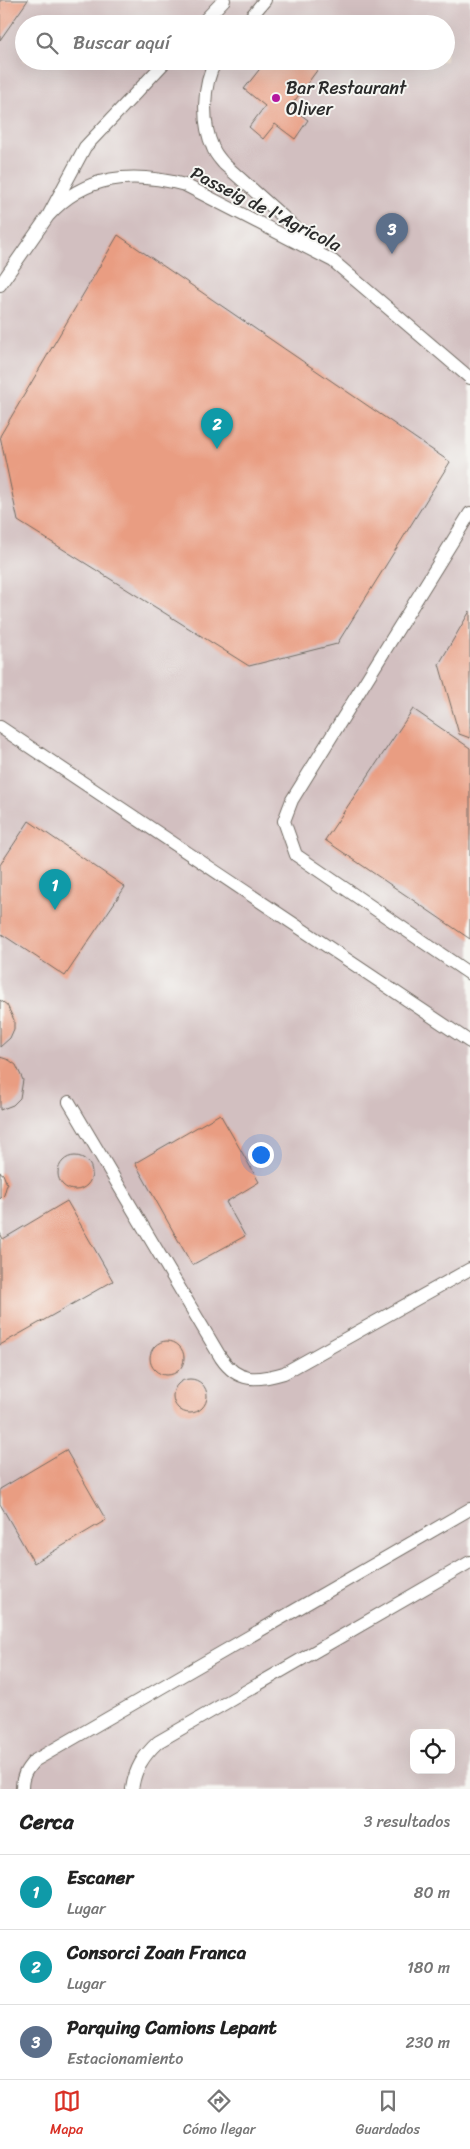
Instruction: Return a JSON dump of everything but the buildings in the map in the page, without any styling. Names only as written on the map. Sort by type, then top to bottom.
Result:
[{"type":"lane","points":[[210,15],[224,0]]},
{"type":"lane","points":[[252,15],[265,0]]},
{"type":"lane","points":[[0,285],[48,216],[85,147],[158,70]]},
{"type":"lane","points":[[213,70],[208,83],[206,102],[208,134],[213,150],[224,164],[333,261]]},
{"type":"lane","name":"Passeig de l'Agrícola","points":[[48,216],[60,202],[96,183],[119,178],[161,179],[185,185],[333,261],[470,378]]},
{"type":"lane","points":[[470,513],[292,800],[284,822],[296,855],[470,974]]},
{"type":"lane","points":[[0,727],[470,1042]]},
{"type":"lane","points":[[69,1102],[221,1358],[228,1369],[238,1375],[251,1379],[284,1372],[470,1269]]},
{"type":"lane","points":[[22,1789],[22,1781],[26,1770],[34,1760],[470,1509]]},
{"type":"lane","points":[[132,1789],[134,1774],[145,1754],[158,1742],[470,1562]]},
{"type":"shaded area","points":[[0,0],[470,0],[470,1789],[0,1789]]},
{"type":"place","name":"Bar Restaurant Oliver","points":[[276,98]]},
{"type":"place","name":"Parquing Camions Lepant","points":[[392,254]]},
{"type":"place","name":"Consorci Zoan Franca","points":[[217,449]]},
{"type":"place","name":"Escaner","points":[[55,910]]}]
